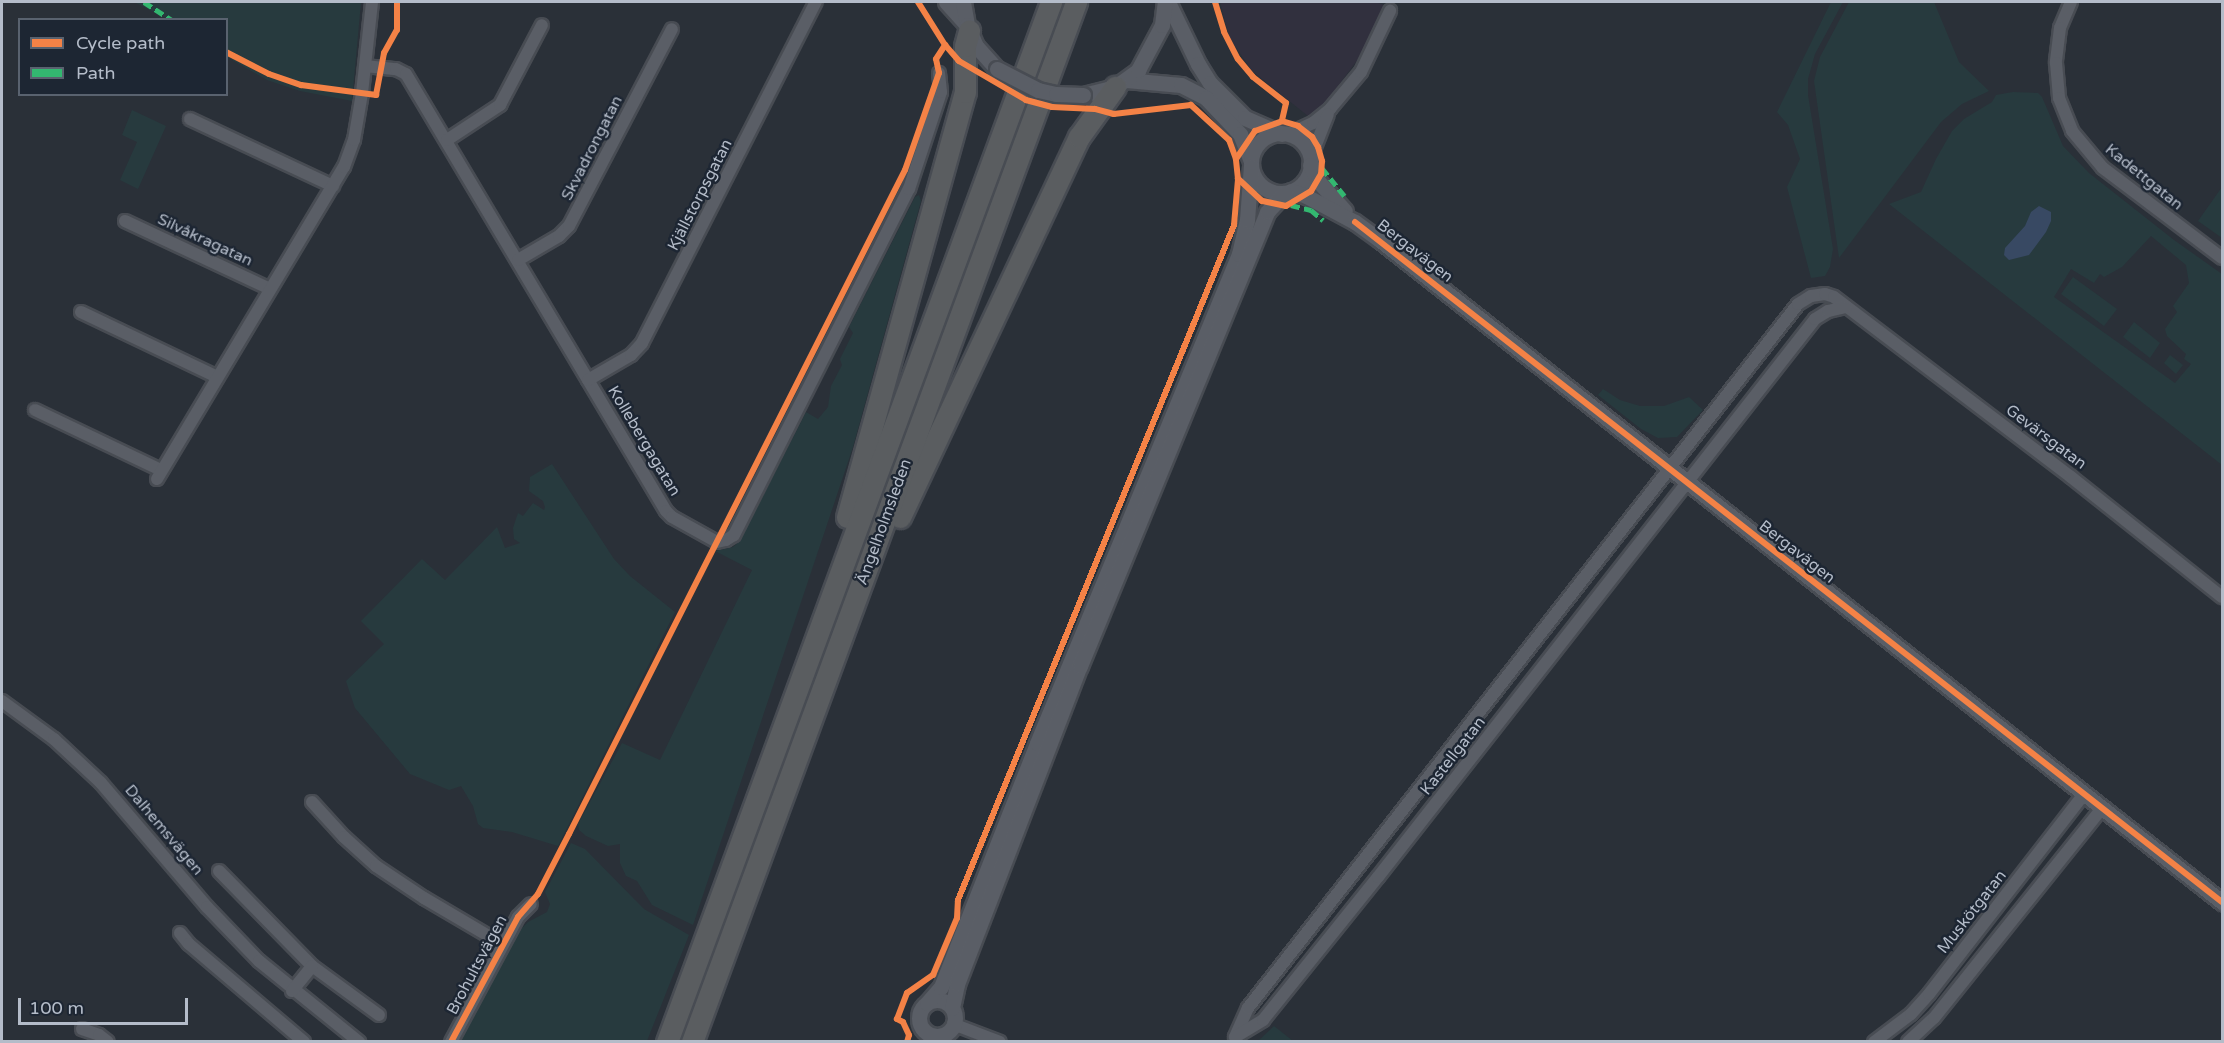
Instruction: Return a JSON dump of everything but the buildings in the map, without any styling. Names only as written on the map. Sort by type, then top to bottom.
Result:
[{"type":"highway","name":"Ängelholmsleden","points":[[667,1041],[1051,2]]},
{"type":"highway","name":"Ängelholmsleden","points":[[692,1041],[1076,2]]},
{"type":"highway","points":[[798,686],[804,643],[830,573],[862,466],[965,92],[965,45],[968,28]]},
{"type":"highway","points":[[846,625],[876,569],[1079,137],[1120,84]]},
{"type":"street","points":[[35,410],[159,474],[333,186],[354,140],[372,2]]},
{"type":"street","name":"Kjällstorpsgatan","points":[[588,380],[631,355],[642,343],[816,2]]},
{"type":"street","points":[[946,2],[968,28],[982,55],[997,69],[1038,90],[1056,94],[1083,95],[1120,84],[1181,85],[1206,98],[1240,134],[1259,184],[1271,192],[1288,192]]},
{"type":"street","points":[[963,2],[968,28]]},
{"type":"street","points":[[1120,84],[1145,61],[1156,41],[1164,18],[1166,2]]},
{"type":"street","points":[[1166,2],[1198,64],[1216,89],[1245,118],[1303,144],[1310,163]]},
{"type":"street","name":"Kadettgatan","points":[[2071,2],[2060,28],[2056,63],[2059,98],[2072,131],[2103,168],[2223,258]]},
{"type":"street","points":[[921,1041],[920,1012],[941,987],[1046,721],[1239,254],[1247,220],[1251,164],[1259,143],[1269,136],[1285,134],[1313,123],[1330,109],[1361,72],[1390,11]]},
{"type":"street","points":[[447,140],[500,105],[542,25]]},
{"type":"street","name":"Skvadrongatan","points":[[518,260],[559,236],[569,226],[672,29]]},
{"type":"street","name":"Kollebergagatan","points":[[365,66],[396,69],[406,74],[668,514],[717,542],[731,538],[909,189],[941,92],[939,73]]},
{"type":"street","points":[[920,1023],[928,1033],[940,1038],[952,1016],[957,984],[1080,666],[1267,212],[1288,192],[1305,181],[1330,109]]},
{"type":"street","points":[[190,119],[333,186]]},
{"type":"street","name":"Bergavägen","points":[[1310,163],[1318,182],[1355,222],[2223,902]]},
{"type":"street","name":"Bergavägen","points":[[1288,192],[1306,196],[1355,222]]},
{"type":"street","name":"Silvåkragatan","points":[[125,221],[270,289]]},
{"type":"street","name":"Gevärsgatan","points":[[1669,469],[1798,304],[1811,296],[1825,294],[1834,297],[2071,477],[2223,597]]},
{"type":"street","points":[[1686,483],[1815,319],[1828,311],[1846,307]]},
{"type":"street","points":[[81,312],[217,377]]},
{"type":"street","name":"Kastellgatan","points":[[1232,1039],[1248,1008],[1669,469]]},
{"type":"street","name":"Kastellgatan","points":[[1232,1039],[1263,1020],[1408,840],[1686,483]]},
{"type":"street","name":"Dalhemsvägen","points":[[2,701],[54,740],[101,783],[228,930],[292,990],[354,1040]]},
{"type":"street","name":"Muskötgatan","points":[[1875,1041],[1911,1014],[1929,994],[2085,793]]},
{"type":"street","name":"Brohultsvägen","points":[[312,802],[344,837],[376,866],[424,898],[502,944]]},
{"type":"street","points":[[1908,1041],[1934,1018],[2103,807]]},
{"type":"street","name":"Dalhemsvägen","points":[[219,871],[312,966],[379,1015]]},
{"type":"street","name":"Brohultsvägen","points":[[451,1041],[518,916],[531,904]]},
{"type":"street","points":[[180,933],[189,944],[304,1041]]},
{"type":"street","points":[[292,990],[312,966]]},
{"type":"street","points":[[927,1003],[940,1000],[952,1016],[1000,1041]]},
{"type":"street","points":[[82,1029],[108,1041]]},
{"type":"shaded area","points":[[1220,2],[1376,2],[1384,5],[1361,55],[1313,120],[1252,71],[1229,37]]},
{"type":"green space","points":[[134,2],[361,2],[352,101],[300,91],[267,80],[228,58],[228,18],[166,18]]},
{"type":"green space","points":[[1831,2],[1843,2],[1815,54],[1808,79],[1808,95],[1833,249],[1830,267],[1825,276],[1811,278],[1787,187],[1800,159],[1788,125],[1777,112]]},
{"type":"green space","points":[[1849,2],[1934,2],[1959,62],[1989,91],[1962,104],[1941,122],[1839,258],[1814,81],[1820,57]]},
{"type":"green space","points":[[2013,92],[2038,93],[2042,97],[2063,146],[2089,173],[2174,240],[2222,274],[2222,465],[1889,204],[1921,192],[1952,131],[1964,119],[1992,102],[1996,95]],"holes":[[[2151,236],[2186,265],[2189,283],[2173,306],[2177,312],[2165,329],[2167,336],[2186,354],[2184,359],[2191,364],[2175,383],[2054,297],[2071,269],[2094,283],[2100,274],[2104,277],[2122,267]]]},
{"type":"green space","points":[[132,110],[166,126],[138,189],[120,180],[137,142],[122,135]]},
{"type":"green space","points":[[2222,187],[2222,238],[2198,221]]},
{"type":"green space","points":[[919,195],[921,201],[853,447],[693,925],[652,905],[637,881],[626,876],[620,863],[620,844],[608,846],[586,836],[579,830],[578,824],[622,743],[660,760],[752,570],[715,551],[733,547],[740,541],[806,412],[818,419],[828,407],[831,386],[842,365],[840,359],[853,333],[849,327],[915,197]]},
{"type":"green space","points":[[2073,277],[2117,309],[2104,326],[2061,294]]},
{"type":"green space","points":[[2134,322],[2160,343],[2150,358],[2123,337]]},
{"type":"green space","points":[[2170,355],[2183,365],[2176,374],[2164,363]]},
{"type":"green space","points":[[1603,389],[1620,400],[1640,406],[1664,406],[1689,397],[1703,410],[1677,437],[1658,438],[1641,429],[1598,395]]},
{"type":"green space","points":[[552,464],[614,559],[630,576],[675,612],[558,846],[512,832],[483,828],[478,824],[473,806],[461,786],[449,790],[410,774],[355,708],[346,681],[384,644],[361,621],[422,559],[445,580],[497,527],[505,548],[520,543],[514,539],[513,528],[518,513],[523,516],[533,503],[544,510],[545,507],[543,501],[529,491],[530,477]]},
{"type":"green space","points":[[571,843],[585,849],[644,909],[689,935],[647,1041],[459,1042],[514,936],[528,922],[547,912],[550,904],[545,892]]},
{"type":"green space","points":[[1274,1026],[1293,1041],[1258,1041]]},
{"type":"water","points":[[2039,206],[2051,212],[2051,221],[2046,232],[2029,255],[2009,260],[2004,255],[2005,248],[2025,226],[2031,212]]},
{"type":"marked path","points":[[144,2],[169,18]]},
{"type":"marked path","points":[[1322,168],[1345,196]]},
{"type":"marked path","points":[[1291,205],[1311,210],[1323,220]]},
{"type":"cycle path","points":[[228,53],[269,74],[301,85],[376,95],[384,53],[397,30],[397,2]]},
{"type":"cycle path","points":[[907,1042],[909,1035],[903,1022],[897,1019],[907,993],[933,975],[957,918],[958,900],[1234,225],[1238,179],[1236,159],[1229,140],[1191,105],[1114,114],[1095,109],[1052,107],[1026,100],[959,61],[945,45],[918,2]]},
{"type":"cycle path","points":[[1215,2],[1224,32],[1238,59],[1253,77],[1286,103],[1282,121]]},
{"type":"cycle path","points":[[451,1042],[518,917],[538,894],[905,170],[939,73],[936,59],[945,45]]},
{"type":"cycle path","points":[[1236,159],[1255,131],[1282,121],[1298,126],[1312,137],[1322,161],[1321,174],[1311,191],[1286,206],[1262,201],[1238,179]]},
{"type":"cycle path","points":[[1355,222],[2222,902]]}]
